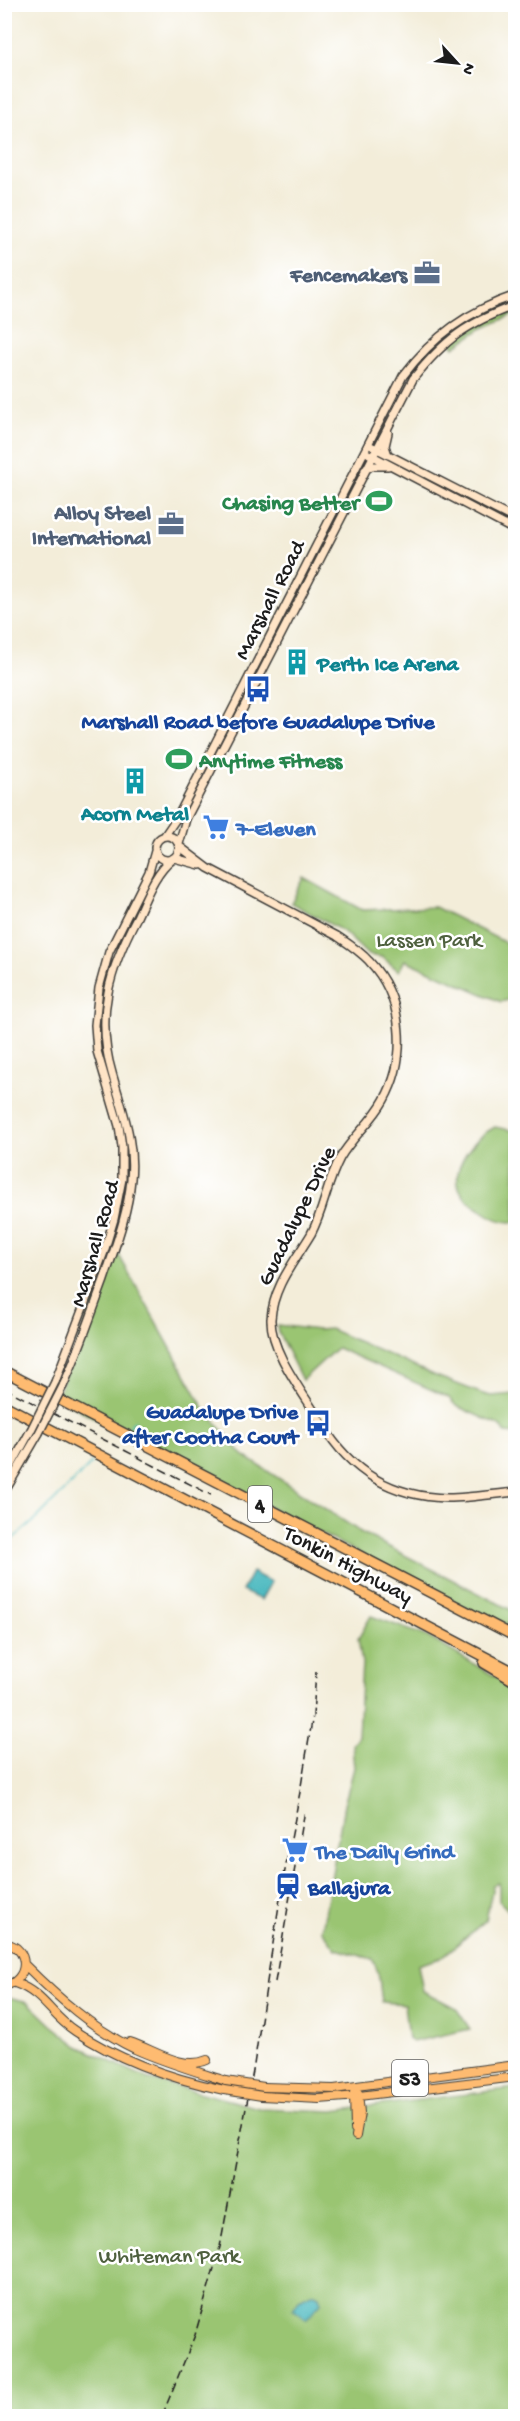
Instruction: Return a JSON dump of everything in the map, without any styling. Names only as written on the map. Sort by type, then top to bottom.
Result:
[{"type":"highway","name":"Tonkin Highway","points":[[4,1371],[516,1637]]},
{"type":"highway","name":"Tonkin Highway","points":[[4,1406],[516,1673]]},
{"type":"highway","points":[[425,1625],[516,1682]]},
{"type":"main road","name":"Marshall Road","points":[[165,835],[178,816],[403,376],[424,351],[454,324],[470,314],[516,295]]},
{"type":"main road","name":"Marshall Road","points":[[179,845],[186,819],[406,392],[431,357],[458,333],[474,322],[516,305]]},
{"type":"main road","points":[[388,455],[385,446],[386,436],[400,410],[406,392]]},
{"type":"main road","points":[[368,444],[516,520]]},
{"type":"main road","points":[[364,452],[516,531]]},
{"type":"main road","points":[[365,470],[371,466],[392,466]]},
{"type":"main road","points":[[165,835],[174,837],[179,845],[178,853],[173,859],[161,858],[155,851],[156,842],[165,835]]},
{"type":"main road","name":"Guadalupe Drive","points":[[179,845],[208,868],[328,931],[357,950],[371,963],[385,982],[396,1010],[399,1056],[390,1089],[380,1107],[351,1141],[338,1162],[320,1214],[282,1279],[274,1300],[271,1320],[277,1349],[330,1438],[362,1471],[387,1486],[424,1496],[447,1498],[516,1492]]},
{"type":"main road","name":"Marshall Road","points":[[4,1479],[59,1384],[104,1252],[119,1200],[122,1179],[122,1147],[119,1126],[98,1051],[96,1016],[99,988],[109,951],[149,872],[155,851]]},
{"type":"main road","name":"Marshall Road","points":[[4,1493],[39,1433],[59,1384],[92,1315],[128,1202],[132,1157],[128,1124],[107,1049],[105,1025],[108,990],[123,944],[157,877],[173,859]]},
{"type":"main road","name":"Guadalupe Drive","points":[[173,859],[208,868]]},
{"type":"main road","name":"53","points":[[4,1943],[15,1947],[20,1952],[25,1965],[78,2013],[103,2031],[133,2048],[180,2068],[263,2092],[355,2086],[516,2066]]},
{"type":"main road","points":[[4,1986],[15,1983],[20,1978],[25,1965]]},
{"type":"main road","name":"53","points":[[15,1983],[32,1990],[72,2030],[92,2042],[190,2082],[224,2090],[327,2098],[516,2077]]},
{"type":"main road","points":[[103,2031],[180,2061],[195,2063],[207,2060]]},
{"type":"main road","points":[[355,2086],[357,2115]]},
{"type":"main road","points":[[357,2115],[366,2102],[387,2093]]},
{"type":"main road","points":[[327,2098],[343,2101],[357,2115]]},
{"type":"green space","points":[[515,308],[515,314],[481,329],[454,347],[450,342],[482,322]]},
{"type":"green space","name":"Lassen Park","points":[[304,878],[362,910],[435,907],[508,944],[508,953],[515,955],[515,998],[501,1002],[405,960],[399,971],[382,957],[368,955],[343,931],[291,903]]},
{"type":"green space","points":[[495,1127],[515,1131],[515,1222],[497,1219],[475,1206],[463,1195],[458,1183],[458,1173],[466,1154],[479,1138]]},
{"type":"green space","points":[[115,1248],[204,1408],[243,1455],[362,1533],[515,1612],[515,1633],[56,1398]]},
{"type":"green space","points":[[277,1325],[318,1330],[330,1329],[436,1376],[483,1394],[491,1396],[515,1394],[515,1434],[506,1433],[498,1425],[456,1406],[448,1397],[337,1348],[302,1380],[278,1332]]},
{"type":"green space","points":[[371,1616],[426,1636],[515,1688],[515,1913],[512,1914],[499,1901],[499,1883],[493,1885],[486,1920],[441,1958],[418,1965],[423,1991],[456,2008],[470,2029],[412,2042],[408,2039],[404,2004],[382,2002],[378,1975],[372,1959],[336,1949],[322,1930],[344,1805],[354,1768],[352,1744],[358,1736],[362,1663],[358,1639]]},
{"type":"green space","name":"Whiteman Park","points":[[8,1997],[28,2002],[80,2047],[151,2080],[259,2108],[333,2111],[515,2088],[515,2416],[5,2416],[4,2001]]},
{"type":"water","points":[[252,1572],[271,1582],[261,1600],[242,1591]]},
{"type":"water","points":[[313,2293],[319,2296],[321,2303],[306,2319],[293,2309],[299,2300]]},
{"type":"waterway","points":[[127,1429],[135,1420]]},
{"type":"waterway","points":[[4,1546],[33,1522],[92,1463]]},
{"type":"railway","points":[[4,1388],[211,1495]]},
{"type":"railway","points":[[162,2416],[195,2335],[220,2247],[253,2071],[282,1886],[313,1715],[316,1672]]},
{"type":"railway","points":[[275,1982],[305,1810]]},
{"type":"place","name":"Fencemakers","points":[[427,273]]},
{"type":"place","name":"Chasing Better","points":[[379,501]]},
{"type":"place","name":"Alloy Steel International","points":[[171,524]]},
{"type":"place","name":"Perth Ice Arena","points":[[297,662]]},
{"type":"place","name":"Marshall Road before Guadalupe Drive","points":[[258,689]]},
{"type":"place","name":"Anytime Fitness","points":[[179,759]]},
{"type":"place","name":"Acorn Metal","points":[[135,781]]},
{"type":"place","name":"7-Eleven","points":[[216,827]]},
{"type":"place","name":"Guadalupe Drive after Cootha Court","points":[[318,1423]]},
{"type":"place","name":"The Daily Grind","points":[[295,1850]]},
{"type":"place","name":"Ballajura","points":[[288,1886]]}]
